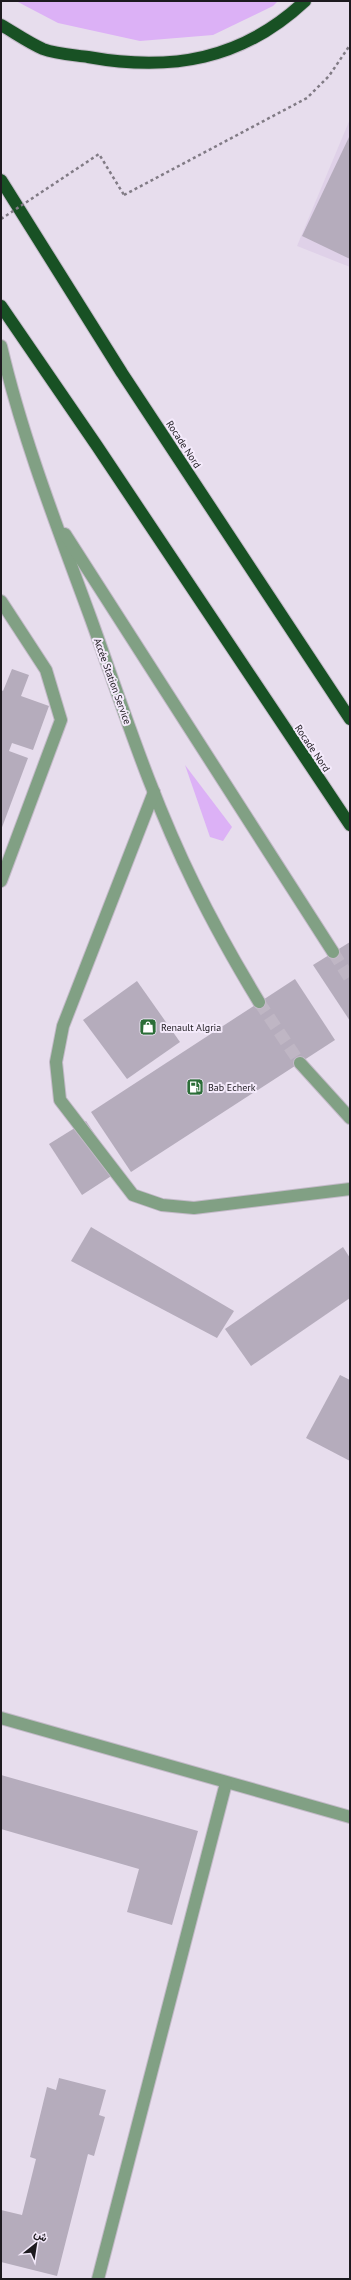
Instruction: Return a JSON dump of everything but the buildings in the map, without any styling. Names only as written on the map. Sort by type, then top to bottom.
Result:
[{"type":"highway","points":[[1,25],[44,49],[110,61],[160,64],[208,56],[247,42],[285,20],[305,1]]},
{"type":"highway","name":"Rocade Nord","points":[[1,180],[127,379],[350,719]]},
{"type":"highway","name":"Rocade Nord","points":[[1,306],[97,446],[350,825]]},
{"type":"street","name":"Accée Station Service","points":[[1,346],[20,423],[51,513],[154,792],[193,883],[227,949],[259,1002]]},
{"type":"street","points":[[51,513],[333,952]]},
{"type":"street","points":[[1,601],[46,670],[61,720],[1,881]]},
{"type":"street","points":[[154,792],[62,1026],[56,1062],[60,1100],[133,1195],[162,1205],[194,1208],[350,1188]]},
{"type":"street","points":[[300,1063],[350,1118]]},
{"type":"street","points":[[1,1718],[350,1817]]},
{"type":"street","points":[[98,2279],[226,1783]]},
{"type":"path","points":[[1,219],[99,154],[124,195],[307,98],[329,76],[350,45]]},
{"type":"shaded area","points":[[16,1],[278,1],[273,6],[213,35],[140,41],[58,23]]},
{"type":"shaded area","points":[[350,119],[350,267],[297,246]]},
{"type":"shaded area","points":[[185,765],[232,827],[223,841],[210,837]]},
{"type":"tunnel","points":[[333,952],[350,979]]},
{"type":"tunnel","points":[[259,1002],[300,1063]]},
{"type":"place","name":"Renault Algria","points":[[148,1027]]},
{"type":"place","name":"Bab Echerk","points":[[195,1087]]}]
